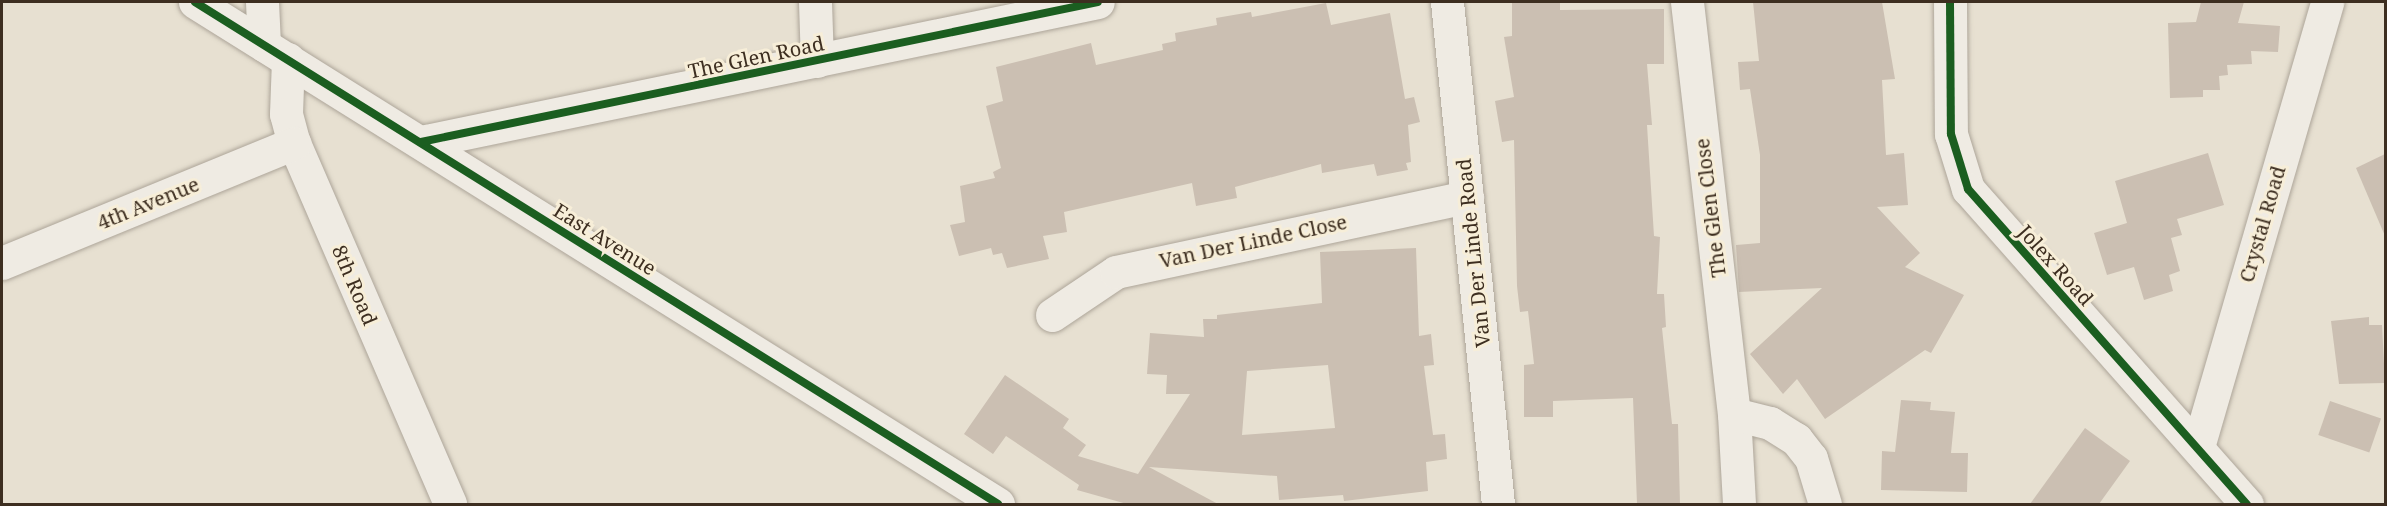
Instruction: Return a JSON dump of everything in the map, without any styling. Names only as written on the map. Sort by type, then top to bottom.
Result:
[{"type":"street","name":"East Avenue","points":[[195,2],[998,504]]},
{"type":"street","name":"8th Road","points":[[262,2],[276,52],[286,114],[294,142],[450,504]]},
{"type":"street","points":[[815,2],[817,61]]},
{"type":"street","name":"The Glen Road","points":[[421,142],[1098,2]]},
{"type":"street","name":"Van Der Linde Road","points":[[1447,2],[1498,504]]},
{"type":"street","name":"The Glen Close","points":[[1687,2],[1734,414],[1740,504]]},
{"type":"street","name":"Jolex Road","points":[[1950,2],[1951,134],[1968,189],[2247,504]]},
{"type":"street","name":"Crystal Road","points":[[2198,447],[2327,2]]},
{"type":"street","name":"4th Avenue","points":[[2,263],[294,142]]},
{"type":"street","name":"Van Der Linde Close","points":[[1052,315],[1116,272],[1467,197]]},
{"type":"street","points":[[1734,414],[1770,423],[1797,439],[1811,458],[1825,504]]},
{"type":"building","points":[[1512,2],[1560,2],[1560,10],[1664,9],[1664,64],[1647,64],[1652,125],[1647,125],[1654,236],[1660,237],[1657,294],[1664,294],[1666,327],[1662,328],[1672,424],[1678,424],[1680,504],[1637,504],[1633,398],[1553,401],[1553,417],[1524,417],[1524,365],[1534,364],[1528,311],[1520,312],[1517,286],[1514,140],[1502,142],[1495,101],[1514,97],[1504,37],[1512,36]]},
{"type":"building","points":[[1753,2],[1882,2],[1895,79],[1882,80],[1886,155],[1904,153],[1908,205],[1877,207],[1920,253],[1905,267],[1964,295],[1931,353],[1925,350],[1825,419],[1797,379],[1783,394],[1750,354],[1822,288],[1739,292],[1736,245],[1760,243],[1760,155],[1750,89],[1740,90],[1738,62],[1759,61]]},
{"type":"building","points":[[2201,2],[2244,2],[2238,23],[2280,26],[2278,52],[2251,51],[2252,64],[2227,65],[2228,75],[2219,76],[2220,90],[2203,90],[2203,97],[2170,98],[2168,23],[2196,22]]},
{"type":"building","points":[[1326,3],[1331,25],[1390,13],[1405,99],[1414,97],[1420,122],[1408,125],[1411,162],[1406,163],[1408,170],[1377,176],[1374,164],[1322,173],[1321,164],[1235,187],[1237,198],[1196,206],[1192,183],[1064,212],[1067,232],[1043,236],[1049,259],[1007,268],[1002,253],[993,255],[991,248],[959,256],[950,225],[965,222],[960,186],[995,178],[993,172],[1001,168],[986,106],[1003,101],[996,67],[1091,43],[1096,65],[1163,50],[1162,44],[1176,41],[1175,33],[1217,25],[1216,18],[1251,12],[1252,17]]},
{"type":"building","points":[[2208,153],[2224,205],[2177,219],[2182,235],[2171,238],[2180,271],[2169,275],[2173,291],[2144,300],[2134,267],[2107,275],[2094,233],[2127,223],[2115,181]]},
{"type":"building","points":[[2385,154],[2385,236],[2356,168]]},
{"type":"building","points":[[1416,248],[1419,336],[1431,334],[1434,365],[1424,366],[1433,435],[1445,434],[1447,459],[1426,462],[1428,491],[1344,501],[1343,495],[1279,500],[1277,476],[1149,467],[1218,504],[1127,504],[1077,490],[1079,485],[1006,436],[993,454],[964,434],[1005,375],[1069,419],[1063,428],[1086,445],[1078,456],[1138,474],[1190,394],[1166,394],[1167,375],[1147,374],[1150,333],[1204,337],[1203,319],[1217,319],[1217,315],[1322,303],[1320,252]],"holes":[[[1328,365],[1335,428],[1242,435],[1247,371]]]},
{"type":"building","points":[[2369,317],[2369,325],[2382,325],[2385,383],[2339,384],[2331,321]]},
{"type":"building","points":[[1901,400],[1931,402],[1930,410],[1955,412],[1951,453],[1968,453],[1967,492],[1881,490],[1882,451],[1895,452]]},
{"type":"building","points":[[2330,401],[2381,419],[2369,453],[2318,435]]},
{"type":"building","points":[[2085,428],[2130,461],[2099,504],[2030,504]]},
{"type":"cycle path","points":[[195,2],[998,504]]},
{"type":"cycle path","points":[[421,142],[1098,2]]},
{"type":"cycle path","points":[[1950,2],[1951,134],[1968,189],[2247,504]]}]
